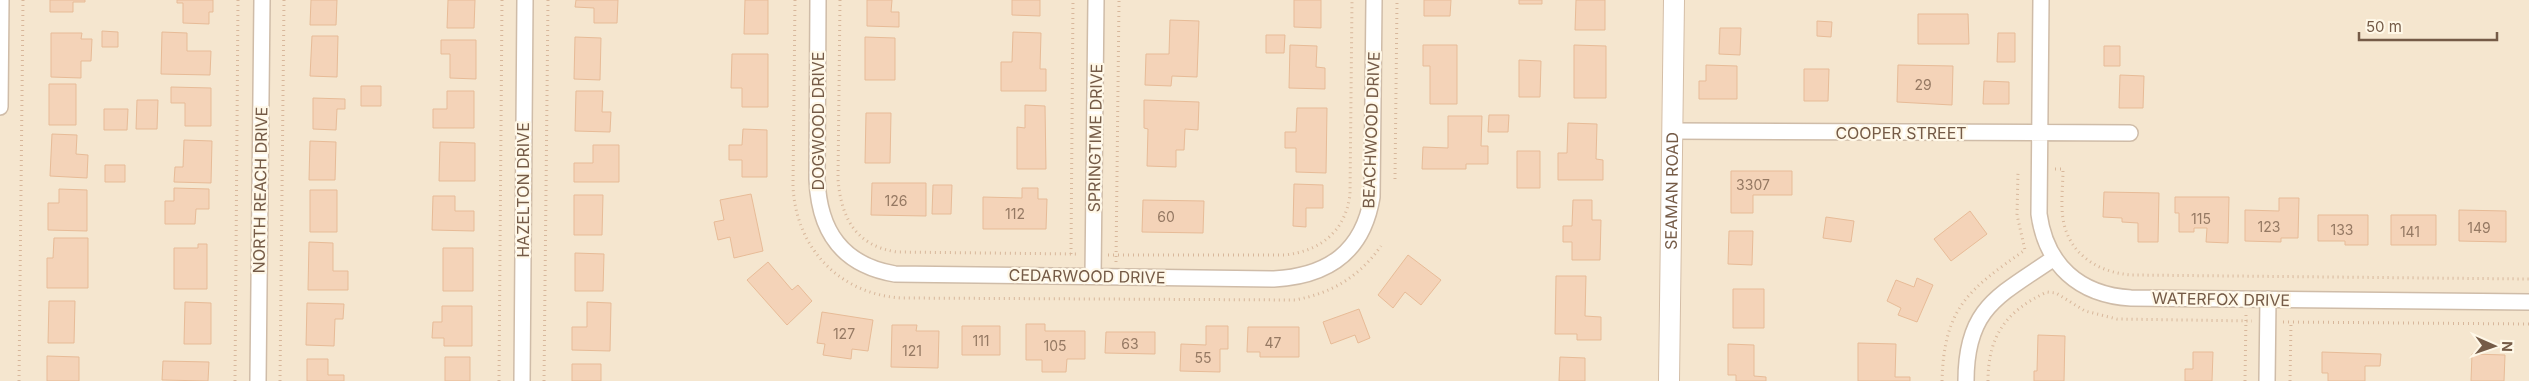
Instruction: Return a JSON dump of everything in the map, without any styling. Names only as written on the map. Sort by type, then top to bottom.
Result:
[{"type":"street","points":[[0,107],[1,0]]},
{"type":"street","name":"NORTH REACH DRIVE","points":[[258,381],[262,0]]},
{"type":"street","name":"HAZELTON DRIVE","points":[[522,381],[525,0]]},
{"type":"street","name":"DOGWOOD DRIVE","points":[[818,0],[817,194],[819,209],[833,240]]},
{"type":"street","name":"SPRINGTIME DRIVE","points":[[1093,276],[1096,0]]},
{"type":"street","name":"BEACHWOOD DRIVE","points":[[1346,253],[1364,227],[1372,197],[1374,0]]},
{"type":"street","name":"SEAMAN ROAD","points":[[1669,381],[1674,0]]},
{"type":"street","name":"WATERFOX DRIVE","points":[[2041,0],[2041,229],[2054,258],[2063,270],[2082,285],[2106,295],[2131,298],[2529,302]]},
{"type":"street","name":"COOPER STREET","points":[[1672,131],[2130,133]]},
{"type":"street","name":"CEDARWOOD DRIVE","points":[[833,240],[856,260],[882,272],[896,274],[1287,279],[1312,274],[1324,269],[1346,253]]},
{"type":"street","points":[[1966,381],[1967,349],[1972,332],[1980,316],[1998,297],[2054,258]]},
{"type":"street","points":[[2267,381],[2268,299]]},
{"type":"path","points":[[20,381],[23,0]]},
{"type":"path","points":[[235,381],[238,0]]},
{"type":"path","points":[[280,381],[284,0]]},
{"type":"path","points":[[499,381],[502,0]]},
{"type":"path","points":[[544,381],[548,0]]},
{"type":"path","points":[[795,0],[793,186],[795,209],[803,233],[814,252],[830,271],[858,289],[879,296],[901,298],[1294,300],[1329,291],[1350,279],[1366,265],[1381,246]]},
{"type":"path","points":[[840,0],[838,179],[841,204],[851,226],[877,247],[898,252],[1080,254]]},
{"type":"path","points":[[1071,254],[1073,0]]},
{"type":"path","points":[[1116,263],[1119,0]]},
{"type":"path","points":[[1105,255],[1285,256],[1313,249],[1330,237],[1344,218],[1350,195],[1352,0]]},
{"type":"path","points":[[1395,179],[1397,0]]},
{"type":"path","points":[[2040,169],[2063,169],[2064,224],[2074,246],[2094,265],[2122,274],[2529,279]]},
{"type":"path","points":[[1942,381],[1944,345],[1951,324],[1961,304],[1984,279],[2025,250],[2017,215],[2018,172]]},
{"type":"path","points":[[2245,381],[2246,276]]},
{"type":"path","points":[[1988,381],[1988,356],[1998,331],[2016,312],[2047,292],[2056,293],[2085,311],[2117,319],[2529,324]]},
{"type":"path","points":[[2290,381],[2291,322]]},
{"type":"shaded area","points":[[0,0],[2529,0],[2529,381],[0,381]]},
{"type":"building","points":[[50,0],[85,0],[85,2],[73,2],[73,12],[50,12]]},
{"type":"building","points":[[177,0],[213,0],[213,12],[209,12],[209,24],[183,23],[183,3],[177,3]]},
{"type":"building","points":[[311,0],[337,0],[336,25],[310,25]]},
{"type":"building","points":[[448,0],[475,0],[474,28],[447,28]]},
{"type":"building","points":[[576,0],[618,0],[617,23],[594,23],[594,8],[575,7]]},
{"type":"building","points":[[745,0],[768,0],[768,34],[744,34]]},
{"type":"building","points":[[867,0],[892,0],[891,12],[899,12],[899,27],[867,26]]},
{"type":"building","points":[[1012,0],[1040,0],[1040,16],[1012,15]]},
{"type":"building","points":[[1294,0],[1321,0],[1321,28],[1294,27]]},
{"type":"building","points":[[1424,0],[1451,0],[1450,16],[1424,16]]},
{"type":"building","points":[[1519,0],[1542,0],[1542,4],[1519,4]]},
{"type":"building","points":[[1576,0],[1605,0],[1605,30],[1575,30]]},
{"type":"building","points":[[1918,14],[1968,14],[1969,44],[1918,44]]},
{"type":"building","points":[[1170,20],[1199,21],[1197,77],[1172,76],[1171,86],[1145,85],[1146,54],[1169,54]]},
{"type":"building","points":[[1817,21],[1832,22],[1831,37],[1817,36]]},
{"type":"building","points":[[1720,28],[1741,28],[1740,55],[1719,54]]},
{"type":"building","points":[[102,31],[118,32],[118,47],[102,47]]},
{"type":"building","points":[[162,32],[187,33],[187,51],[211,51],[210,75],[161,74]]},
{"type":"building","points":[[1013,32],[1041,33],[1040,69],[1046,69],[1046,91],[1001,91],[1001,62],[1012,62]]},
{"type":"building","points":[[51,33],[82,33],[81,39],[92,39],[91,61],[81,61],[81,78],[51,77]]},
{"type":"building","points":[[1998,33],[2015,33],[2015,62],[1997,62]]},
{"type":"building","points":[[1266,35],[1285,35],[1284,53],[1266,53]]},
{"type":"building","points":[[312,36],[338,36],[337,77],[310,76]]},
{"type":"building","points":[[575,37],[601,38],[600,80],[574,79]]},
{"type":"building","points":[[865,37],[895,38],[895,80],[865,80]]},
{"type":"building","points":[[441,40],[476,40],[476,79],[450,78],[450,54],[441,54]]},
{"type":"building","points":[[1290,45],[1317,46],[1316,67],[1325,68],[1325,89],[1289,88]]},
{"type":"building","points":[[1423,45],[1457,45],[1457,104],[1430,104],[1430,66],[1423,66]]},
{"type":"building","points":[[1574,45],[1606,46],[1606,98],[1574,98]]},
{"type":"building","points":[[2104,46],[2120,46],[2120,66],[2104,66]]},
{"type":"building","points":[[732,54],[768,54],[768,107],[742,107],[742,88],[731,88]]},
{"type":"building","points":[[1519,60],[1541,61],[1540,97],[1519,97]]},
{"type":"building","points":[[1706,65],[1737,66],[1737,99],[1699,99],[1699,81],[1706,81]]},
{"type":"building","points":[[1898,65],[1953,66],[1952,105],[1897,102]]},
{"type":"building","points":[[1804,69],[1829,69],[1828,101],[1804,101]]},
{"type":"building","points":[[2120,75],[2144,76],[2143,108],[2119,108]]},
{"type":"building","points":[[1984,81],[2009,82],[2009,104],[1983,104]]},
{"type":"building","points":[[49,84],[76,84],[76,125],[49,125]]},
{"type":"building","points":[[361,86],[381,86],[381,106],[361,106]]},
{"type":"building","points":[[171,87],[211,88],[211,126],[185,126],[185,103],[171,103]]},
{"type":"building","points":[[447,91],[474,91],[474,128],[433,128],[433,109],[447,109]]},
{"type":"building","points":[[576,91],[603,91],[602,112],[611,112],[610,132],[575,131]]},
{"type":"building","points":[[313,98],[345,99],[345,109],[337,109],[336,130],[313,129]]},
{"type":"building","points":[[137,100],[158,100],[157,129],[136,129]]},
{"type":"building","points":[[1144,100],[1199,102],[1198,130],[1185,129],[1184,150],[1176,150],[1176,167],[1147,166],[1148,129],[1144,128]]},
{"type":"building","points":[[1025,105],[1045,106],[1046,169],[1017,169],[1017,127],[1025,128]]},
{"type":"building","points":[[1297,108],[1327,108],[1326,173],[1296,172],[1296,148],[1285,148],[1285,132],[1296,132]]},
{"type":"building","points":[[104,109],[128,109],[127,130],[104,130]]},
{"type":"building","points":[[866,113],[891,113],[890,163],[865,163]]},
{"type":"building","points":[[1489,115],[1509,115],[1508,132],[1488,132]]},
{"type":"building","points":[[1448,116],[1482,116],[1481,146],[1488,146],[1488,164],[1466,164],[1466,169],[1422,169],[1423,147],[1448,148]]},
{"type":"building","points":[[1568,123],[1597,124],[1596,159],[1603,160],[1603,180],[1558,180],[1558,153],[1567,153]]},
{"type":"building","points":[[743,129],[767,130],[767,177],[742,177],[742,160],[729,160],[729,145],[742,145]]},
{"type":"building","points":[[52,134],[77,135],[76,154],[88,155],[87,178],[50,176]]},
{"type":"building","points":[[184,140],[212,141],[211,183],[174,182],[175,167],[183,167]]},
{"type":"building","points":[[310,141],[336,142],[335,180],[309,180]]},
{"type":"building","points":[[440,142],[475,143],[475,181],[439,181]]},
{"type":"building","points":[[593,145],[619,145],[619,182],[574,182],[574,163],[593,163]]},
{"type":"building","points":[[1517,151],[1540,151],[1540,188],[1517,188]]},
{"type":"building","points":[[105,165],[125,165],[125,182],[105,182]]},
{"type":"building","points":[[1731,171],[1792,171],[1792,195],[1753,195],[1753,213],[1731,213]]},
{"type":"building","points":[[872,183],[926,183],[926,216],[871,215]]},
{"type":"building","points":[[1294,184],[1323,185],[1323,208],[1306,208],[1306,227],[1293,226]]},
{"type":"building","points":[[933,185],[952,185],[951,214],[932,214]]},
{"type":"building","points":[[174,188],[209,189],[209,209],[196,209],[195,224],[165,224],[165,201],[174,201]]},
{"type":"building","points":[[1022,188],[1038,188],[1038,199],[1047,199],[1046,229],[983,229],[983,197],[1022,198]]},
{"type":"building","points":[[59,189],[87,190],[87,231],[48,230],[48,203],[59,203]]},
{"type":"building","points":[[310,190],[337,190],[337,232],[310,232]]},
{"type":"building","points":[[2104,192],[2159,193],[2158,242],[2138,242],[2138,223],[2122,222],[2122,218],[2103,217]]},
{"type":"building","points":[[751,194],[763,251],[734,258],[730,237],[718,240],[714,222],[724,220],[720,200]]},
{"type":"building","points":[[574,195],[603,195],[602,235],[574,235]]},
{"type":"building","points":[[433,196],[455,196],[455,211],[474,211],[474,231],[432,230]]},
{"type":"building","points":[[2175,197],[2229,197],[2228,243],[2206,242],[2207,228],[2194,228],[2194,232],[2179,232],[2179,213],[2175,213]]},
{"type":"building","points":[[2279,198],[2299,198],[2298,238],[2281,238],[2281,242],[2245,241],[2245,210],[2279,211]]},
{"type":"building","points":[[1143,200],[1204,201],[1203,233],[1142,232]]},
{"type":"building","points":[[1573,200],[1592,200],[1592,220],[1601,220],[1600,260],[1572,260],[1572,242],[1563,242],[1563,226],[1572,226]]},
{"type":"building","points":[[2459,210],[2506,211],[2506,242],[2459,241]]},
{"type":"building","points":[[1970,211],[1987,234],[1951,261],[1934,239]]},
{"type":"building","points":[[2318,215],[2368,215],[2368,245],[2345,245],[2345,241],[2318,241]]},
{"type":"building","points":[[2391,215],[2436,215],[2436,245],[2391,245]]},
{"type":"building","points":[[1826,217],[1854,221],[1851,242],[1823,238]]},
{"type":"building","points":[[1729,231],[1753,231],[1752,265],[1728,264]]},
{"type":"building","points":[[54,238],[88,238],[88,288],[47,288],[47,258],[53,258]]},
{"type":"building","points":[[309,242],[333,243],[333,271],[348,271],[348,290],[308,290]]},
{"type":"building","points":[[198,244],[207,244],[207,289],[174,289],[174,248],[198,248]]},
{"type":"building","points":[[443,248],[473,248],[473,291],[443,291]]},
{"type":"building","points":[[575,253],[604,254],[603,291],[575,291]]},
{"type":"building","points":[[1408,255],[1441,280],[1421,305],[1405,292],[1393,308],[1378,295]]},
{"type":"building","points":[[768,262],[792,290],[798,285],[812,301],[787,325],[747,280]]},
{"type":"building","points":[[1556,276],[1586,276],[1585,316],[1601,317],[1601,340],[1577,340],[1577,334],[1555,334]]},
{"type":"building","points":[[1917,278],[1933,285],[1917,322],[1898,315],[1901,308],[1887,301],[1896,280],[1914,287]]},
{"type":"building","points":[[1733,289],[1764,289],[1764,328],[1733,328]]},
{"type":"building","points":[[49,301],[75,301],[74,343],[48,343]]},
{"type":"building","points":[[185,302],[211,303],[211,344],[184,344]]},
{"type":"building","points":[[587,302],[611,303],[610,351],[572,350],[572,327],[587,327]]},
{"type":"building","points":[[307,303],[344,304],[343,319],[335,319],[334,346],[306,345]]},
{"type":"building","points":[[442,306],[472,306],[472,346],[444,346],[444,338],[432,338],[433,322],[442,322]]},
{"type":"building","points":[[1359,309],[1370,338],[1358,343],[1355,335],[1331,344],[1323,322]]},
{"type":"building","points":[[822,312],[873,320],[868,351],[852,349],[851,359],[823,355],[825,344],[817,343]]},
{"type":"building","points":[[1026,324],[1045,324],[1045,331],[1085,331],[1085,359],[1067,359],[1066,372],[1042,372],[1042,360],[1026,360]]},
{"type":"building","points":[[892,325],[917,325],[916,331],[939,331],[938,368],[891,367]]},
{"type":"building","points":[[962,326],[1000,326],[1000,355],[962,355]]},
{"type":"building","points":[[1206,326],[1228,326],[1228,349],[1220,349],[1220,372],[1180,371],[1181,344],[1206,345]]},
{"type":"building","points":[[1248,327],[1299,327],[1299,357],[1260,357],[1260,352],[1247,352]]},
{"type":"building","points":[[1106,332],[1155,332],[1155,354],[1105,353]]},
{"type":"building","points":[[2038,335],[2065,336],[2064,381],[2034,381],[2034,371],[2037,371]]},
{"type":"building","points":[[1858,343],[1896,344],[1895,377],[1910,377],[1910,381],[1858,381]]},
{"type":"building","points":[[1728,344],[1754,345],[1754,376],[1766,377],[1766,381],[1736,381],[1736,375],[1728,375]]},
{"type":"building","points":[[2193,352],[2213,352],[2212,381],[2185,381],[2185,369],[2193,369]]},
{"type":"building","points":[[2322,352],[2381,354],[2380,366],[2365,366],[2365,381],[2328,381],[2328,373],[2322,373]]},
{"type":"building","points":[[2472,354],[2505,355],[2504,381],[2471,381]]},
{"type":"building","points":[[47,356],[79,357],[79,381],[47,381]]},
{"type":"building","points":[[445,357],[470,357],[470,381],[445,381]]},
{"type":"building","points":[[1560,357],[1585,358],[1585,381],[1559,381]]},
{"type":"building","points":[[307,359],[328,359],[328,375],[344,375],[344,381],[307,381]]},
{"type":"building","points":[[163,361],[209,362],[208,381],[162,380]]},
{"type":"building","points":[[572,364],[601,364],[601,381],[572,381]]}]
